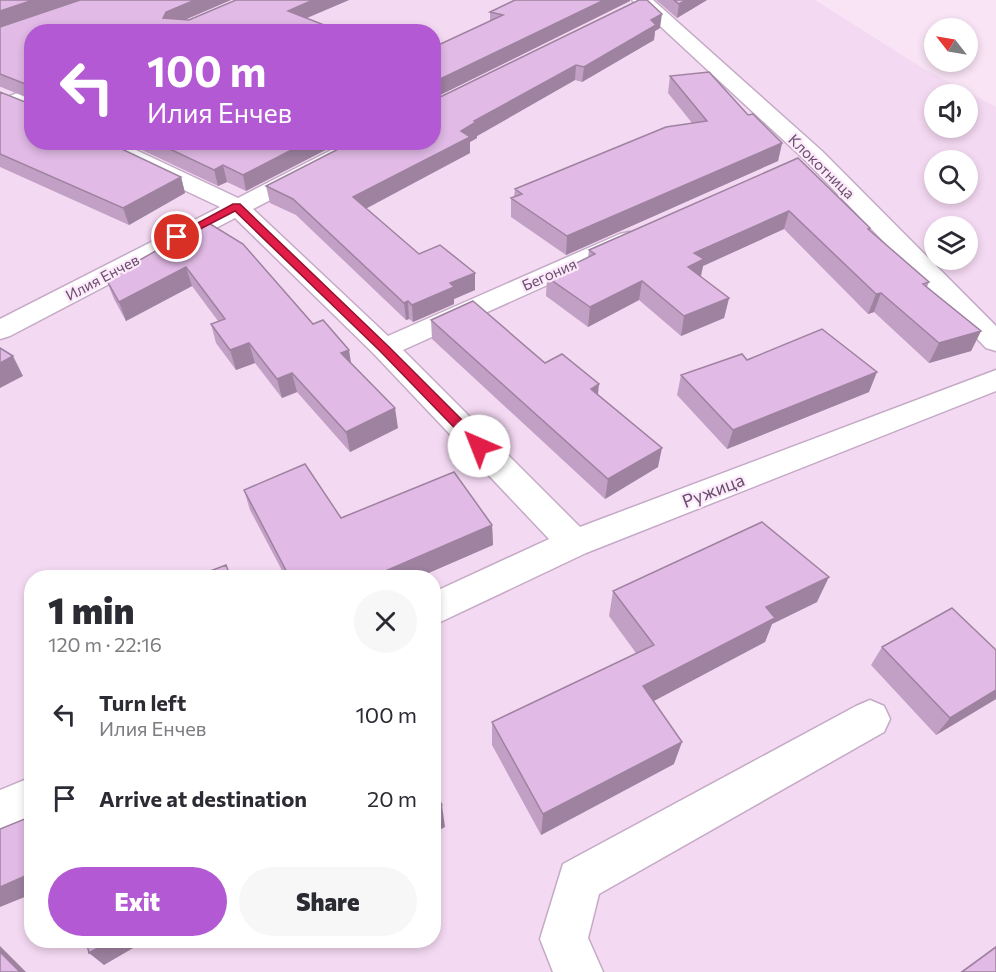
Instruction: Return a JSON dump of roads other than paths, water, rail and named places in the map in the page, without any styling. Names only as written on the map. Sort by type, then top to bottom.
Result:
[{"type":"street","name":"Клокотница","points":[[636,5],[996,342]]},
{"type":"street","points":[[118,150],[236,206],[384,348],[574,543]]},
{"type":"street","name":"Илия Енчев","points":[[0,330],[348,150]]},
{"type":"street","name":"Бегония","points":[[384,348],[652,228]]},
{"type":"street","name":"Ружица","points":[[441,606],[574,543],[996,380]]},
{"type":"street","points":[[578,972],[564,939],[579,880],[870,719]]},
{"type":"street","points":[[0,812],[24,802]]}]
